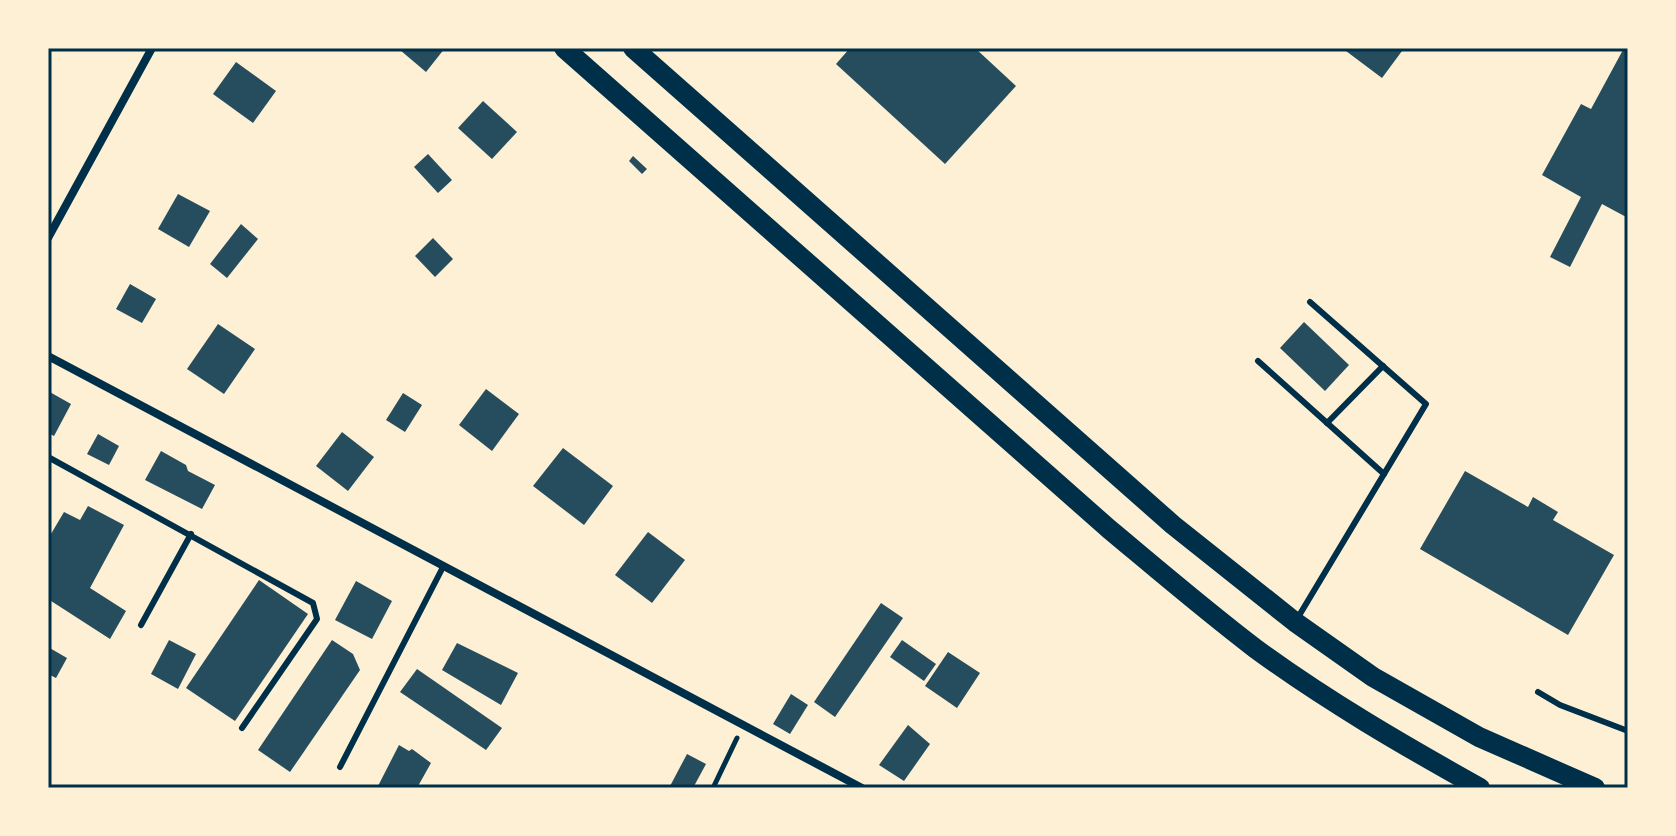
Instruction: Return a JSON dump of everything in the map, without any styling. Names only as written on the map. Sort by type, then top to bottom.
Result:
[{"type":"main road","points":[[564,48],[1184,592],[1258,650],[1333,702],[1480,788]]},
{"type":"main road","points":[[633,48],[1162,514],[1295,622],[1373,677],[1479,737],[1595,788]]},
{"type":"street","points":[[48,238],[152,48]]},
{"type":"street","points":[[48,356],[862,788]]},
{"type":"lane","points":[[1295,622],[1426,404],[1310,302]]},
{"type":"lane","points":[[1258,361],[1384,474]]},
{"type":"lane","points":[[1327,423],[1383,366]]},
{"type":"lane","points":[[48,457],[313,603],[317,619],[242,728]]},
{"type":"lane","points":[[141,625],[191,534]]},
{"type":"lane","points":[[340,767],[443,567]]},
{"type":"lane","points":[[1538,692],[1560,705],[1628,731]]},
{"type":"path","points":[[713,788],[743,724]]},
{"type":"building","points":[[445,48],[426,72],[400,50]]},
{"type":"building","points":[[850,48],[975,48],[1016,86],[945,164],[836,64]]},
{"type":"building","points":[[1342,48],[1399,48],[1402,51],[1382,78]]},
{"type":"building","points":[[1624,48],[1628,48],[1628,218],[1602,204],[1570,267],[1550,257],[1581,197],[1542,175],[1581,104],[1591,109]]},
{"type":"building","points":[[236,62],[276,91],[253,123],[213,94]]},
{"type":"building","points":[[483,101],[517,132],[492,159],[458,128]]},
{"type":"building","points":[[428,154],[452,180],[438,193],[414,167]]},
{"type":"building","points":[[633,156],[647,169],[642,174],[629,161]]},
{"type":"building","points":[[178,194],[210,211],[189,247],[158,229]]},
{"type":"building","points":[[241,224],[258,239],[227,278],[210,264]]},
{"type":"building","points":[[433,238],[453,259],[435,277],[415,256]]},
{"type":"building","points":[[130,284],[156,299],[142,323],[116,309]]},
{"type":"building","points":[[1304,322],[1349,365],[1325,391],[1280,348]]},
{"type":"building","points":[[218,324],[255,349],[224,394],[187,369]]},
{"type":"building","points":[[486,389],[519,414],[492,451],[459,425]]},
{"type":"building","points":[[48,391],[71,404],[54,436],[48,433]]},
{"type":"building","points":[[403,393],[422,405],[405,432],[386,420]]},
{"type":"building","points":[[342,432],[374,457],[348,491],[316,466]]},
{"type":"building","points":[[98,434],[119,446],[109,465],[87,454]]},
{"type":"building","points":[[563,448],[613,486],[584,525],[533,486]]},
{"type":"building","points":[[161,451],[186,465],[188,471],[215,485],[202,509],[145,480]]},
{"type":"building","points":[[1465,471],[1528,507],[1533,497],[1558,512],[1553,520],[1614,555],[1568,635],[1420,549]]},
{"type":"building","points":[[88,506],[124,525],[90,588],[126,611],[110,639],[48,599],[48,539],[64,512],[80,520]]},
{"type":"building","points":[[648,532],[685,560],[652,603],[615,575]]},
{"type":"building","points":[[259,580],[308,614],[235,721],[186,688]]},
{"type":"building","points":[[356,581],[392,601],[372,639],[335,620]]},
{"type":"building","points":[[881,603],[903,618],[835,717],[814,702]]},
{"type":"building","points":[[169,640],[196,654],[178,689],[151,674]]},
{"type":"building","points":[[332,640],[353,654],[360,670],[290,772],[258,750]]},
{"type":"building","points":[[902,640],[936,664],[924,681],[890,657]]},
{"type":"building","points":[[457,643],[518,673],[501,705],[442,670]]},
{"type":"building","points":[[48,647],[67,658],[56,678],[48,674]]},
{"type":"building","points":[[948,652],[980,673],[957,708],[925,686]]},
{"type":"building","points":[[417,669],[502,728],[486,750],[400,692]]},
{"type":"building","points":[[791,694],[808,705],[790,734],[773,724]]},
{"type":"building","points":[[908,725],[930,744],[904,781],[879,765]]},
{"type":"building","points":[[399,745],[409,751],[412,749],[431,763],[417,788],[377,788]]},
{"type":"building","points":[[687,754],[706,764],[693,788],[669,788]]}]
